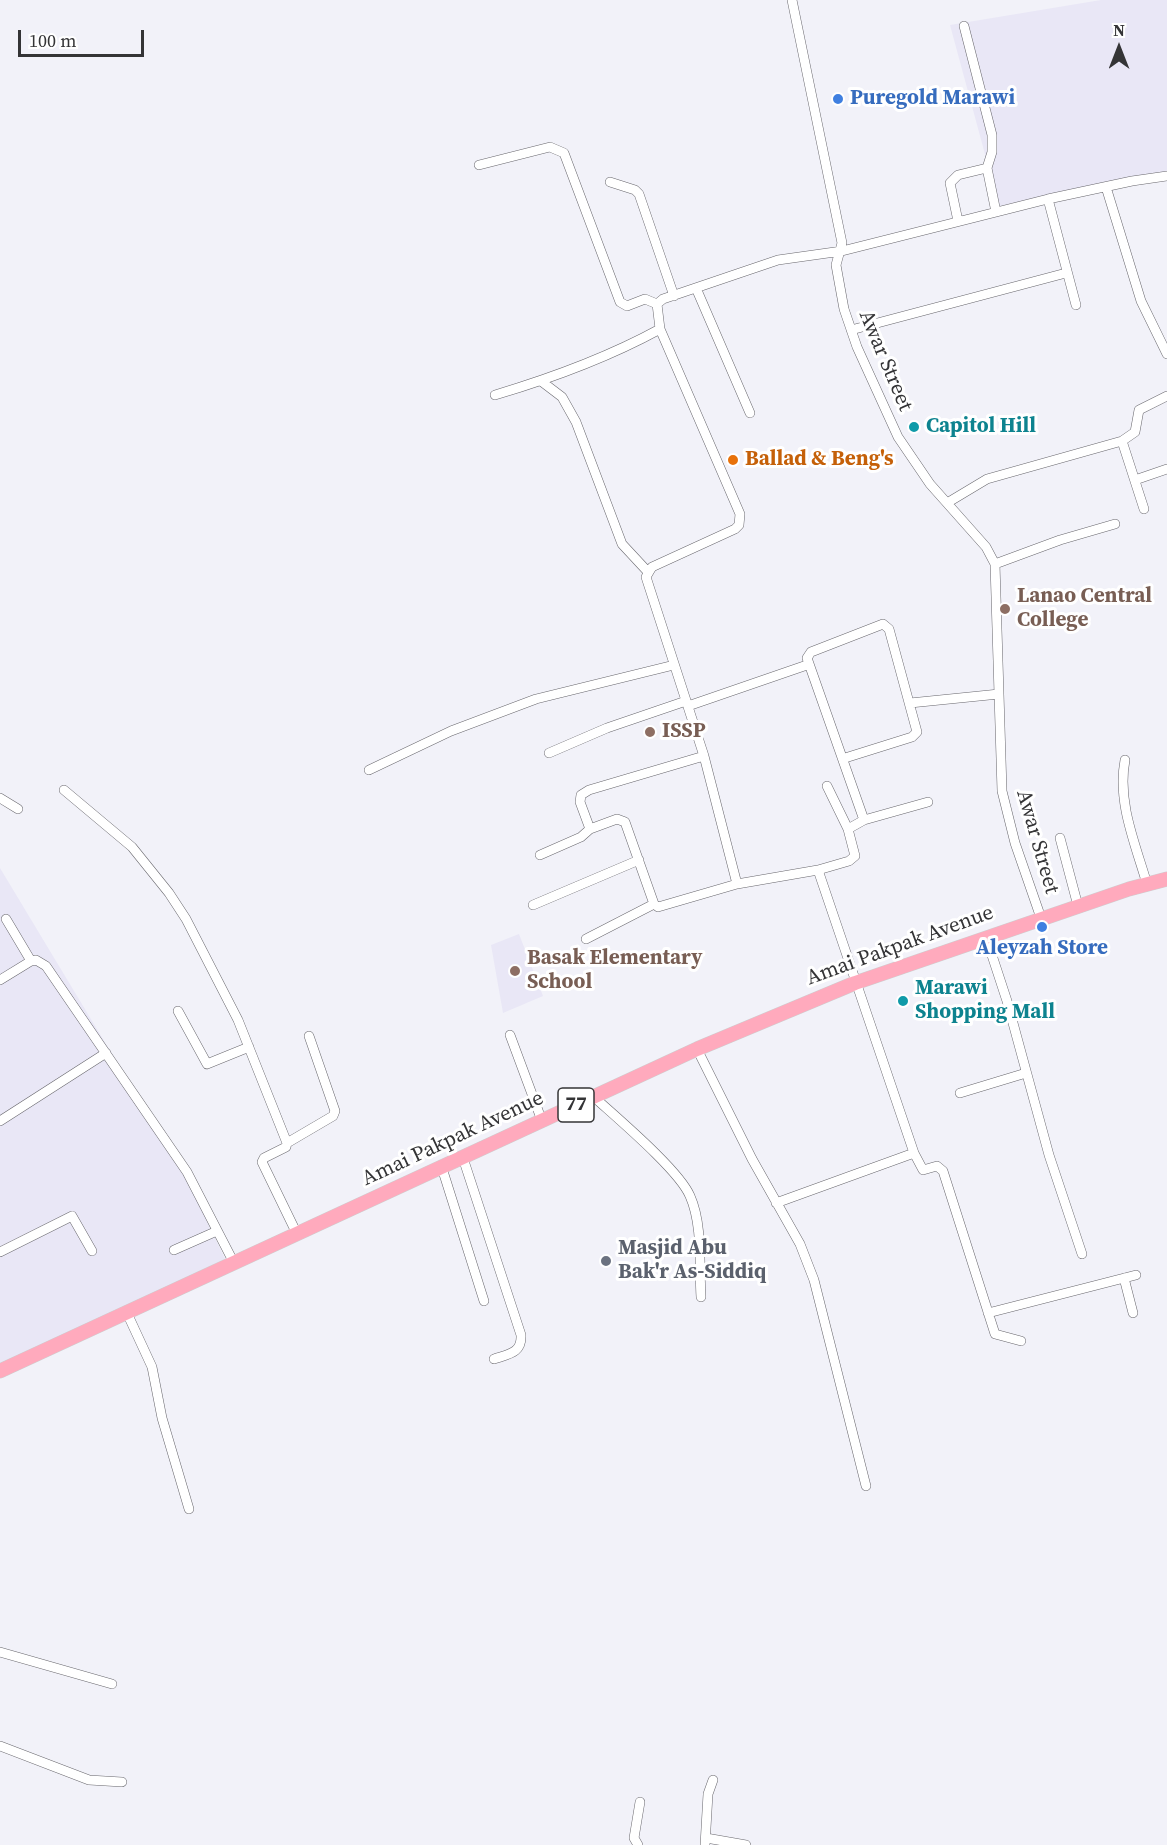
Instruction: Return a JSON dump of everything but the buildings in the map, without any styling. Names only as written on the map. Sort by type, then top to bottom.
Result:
[{"type":"highway","name":"Amai Pakpak Avenue","points":[[2,1366],[127,1313],[697,1049],[855,982],[1041,918],[1167,879]]},
{"type":"street","name":"Awar Street","points":[[792,0],[842,250],[836,265],[837,274],[851,330],[898,437],[930,484],[980,539],[995,564],[1000,763],[1005,809],[1041,918]]},
{"type":"street","points":[[964,26],[992,135],[992,152],[987,168],[996,212]]},
{"type":"street","points":[[479,165],[550,147],[564,153],[620,302],[627,306],[645,299],[657,304],[778,260],[842,250],[1048,199],[1167,176]]},
{"type":"street","points":[[958,222],[950,183],[958,175],[987,168]]},
{"type":"street","points":[[610,182],[635,190],[639,194],[674,296]]},
{"type":"street","points":[[1106,187],[1141,301],[1167,354]]},
{"type":"street","points":[[1048,199],[1076,305]]},
{"type":"street","points":[[851,330],[1066,273]]},
{"type":"street","points":[[696,288],[750,413]]},
{"type":"street","points":[[648,572],[735,529],[741,520],[660,329],[657,304]]},
{"type":"street","points":[[495,395],[541,381],[610,355],[660,329]]},
{"type":"street","points":[[541,381],[562,397],[571,414],[622,544],[648,572]]},
{"type":"street","points":[[947,503],[987,479],[1122,441],[1135,432],[1139,410],[1167,396]]},
{"type":"street","points":[[1122,441],[1144,509]]},
{"type":"street","points":[[1135,480],[1167,469]]},
{"type":"street","points":[[995,564],[1060,540],[1115,524]]},
{"type":"street","points":[[648,572],[646,584],[704,756],[737,884]]},
{"type":"street","points":[[845,758],[915,736],[918,729],[889,629],[883,624],[812,652],[807,658],[807,665],[845,758],[864,820]]},
{"type":"street","points":[[369,770],[451,731],[536,699],[674,665]]},
{"type":"street","points":[[549,753],[607,728],[807,665]]},
{"type":"street","points":[[910,703],[999,694]]},
{"type":"street","points":[[590,829],[580,801],[581,795],[704,756]]},
{"type":"street","points":[[1125,760],[1121,778],[1122,798],[1147,884]]},
{"type":"street","points":[[586,939],[654,904],[668,906],[737,884],[818,870],[853,859],[855,850],[848,829],[826,786]]},
{"type":"street","points":[[64,790],[132,847],[169,893],[204,952],[249,1047],[288,1143]]},
{"type":"street","points":[[0,798],[18,809]]},
{"type":"street","points":[[848,829],[864,820],[928,802]]},
{"type":"street","points":[[540,855],[581,837],[590,829],[617,819],[623,820],[654,904]]},
{"type":"street","points":[[1060,838],[1078,906]]},
{"type":"street","points":[[533,905],[639,860]]},
{"type":"street","points":[[818,870],[914,1153],[923,1170],[937,1166],[943,1171],[995,1334],[1020,1341]]},
{"type":"street","points":[[6,919],[31,961]]},
{"type":"street","points":[[986,937],[1082,1254]]},
{"type":"street","points":[[0,980],[31,961],[36,960],[46,966],[187,1172],[234,1263]]},
{"type":"street","points":[[178,1011],[207,1064],[249,1047]]},
{"type":"street","points":[[510,1035],[542,1121]]},
{"type":"street","points":[[297,1234],[262,1162],[264,1158],[286,1147],[288,1143],[333,1116],[335,1111],[309,1036]]},
{"type":"street","points":[[697,1049],[776,1203],[795,1232],[814,1280],[866,1486]]},
{"type":"street","points":[[0,1121],[106,1053]]},
{"type":"street","points":[[960,1093],[1026,1072]]},
{"type":"street","points":[[594,1097],[645,1145],[690,1195],[696,1221],[701,1297]]},
{"type":"street","points":[[776,1203],[914,1153]]},
{"type":"street","points":[[464,1158],[521,1335],[521,1345],[516,1352],[494,1359]]},
{"type":"street","points":[[442,1168],[484,1302]]},
{"type":"street","points":[[0,1252],[72,1216],[92,1251]]},
{"type":"street","points":[[174,1250],[217,1231]]},
{"type":"street","points":[[988,1313],[1136,1275]]},
{"type":"street","points":[[1124,1278],[1133,1313]]},
{"type":"street","points":[[127,1313],[152,1367],[162,1418],[189,1509]]},
{"type":"street","points":[[0,1652],[112,1684]]},
{"type":"street","points":[[0,1746],[89,1780],[122,1782]]},
{"type":"street","points":[[713,1780],[708,1794],[705,1842],[746,1845]]},
{"type":"street","points":[[638,1845],[634,1839],[640,1802]]},
{"type":"shaded area","points":[[1101,0],[1167,0],[1167,171],[999,206],[950,25]]},
{"type":"shaded area","points":[[0,868],[186,1177],[225,1259],[0,1368]]},
{"type":"shaded area","name":"Basak Elementary School","points":[[519,934],[543,996],[503,1013],[491,945]]},
{"type":"place","name":"Puregold Marawi","points":[[838,99]]},
{"type":"place","name":"Capitol Hill","points":[[914,427]]},
{"type":"place","name":"Ballad & Beng's","points":[[733,460]]},
{"type":"place","name":"Lanao Central College","points":[[1005,609]]},
{"type":"place","name":"ISSP","points":[[650,732]]},
{"type":"place","name":"Aleyzah Store","points":[[1042,927]]},
{"type":"place","name":"Basak Elementary School","points":[[515,971]]},
{"type":"place","name":"Marawi Shopping Mall","points":[[903,1001]]},
{"type":"place","name":"Masjid Abu Bak'r As-Siddiq","points":[[606,1261]]}]
